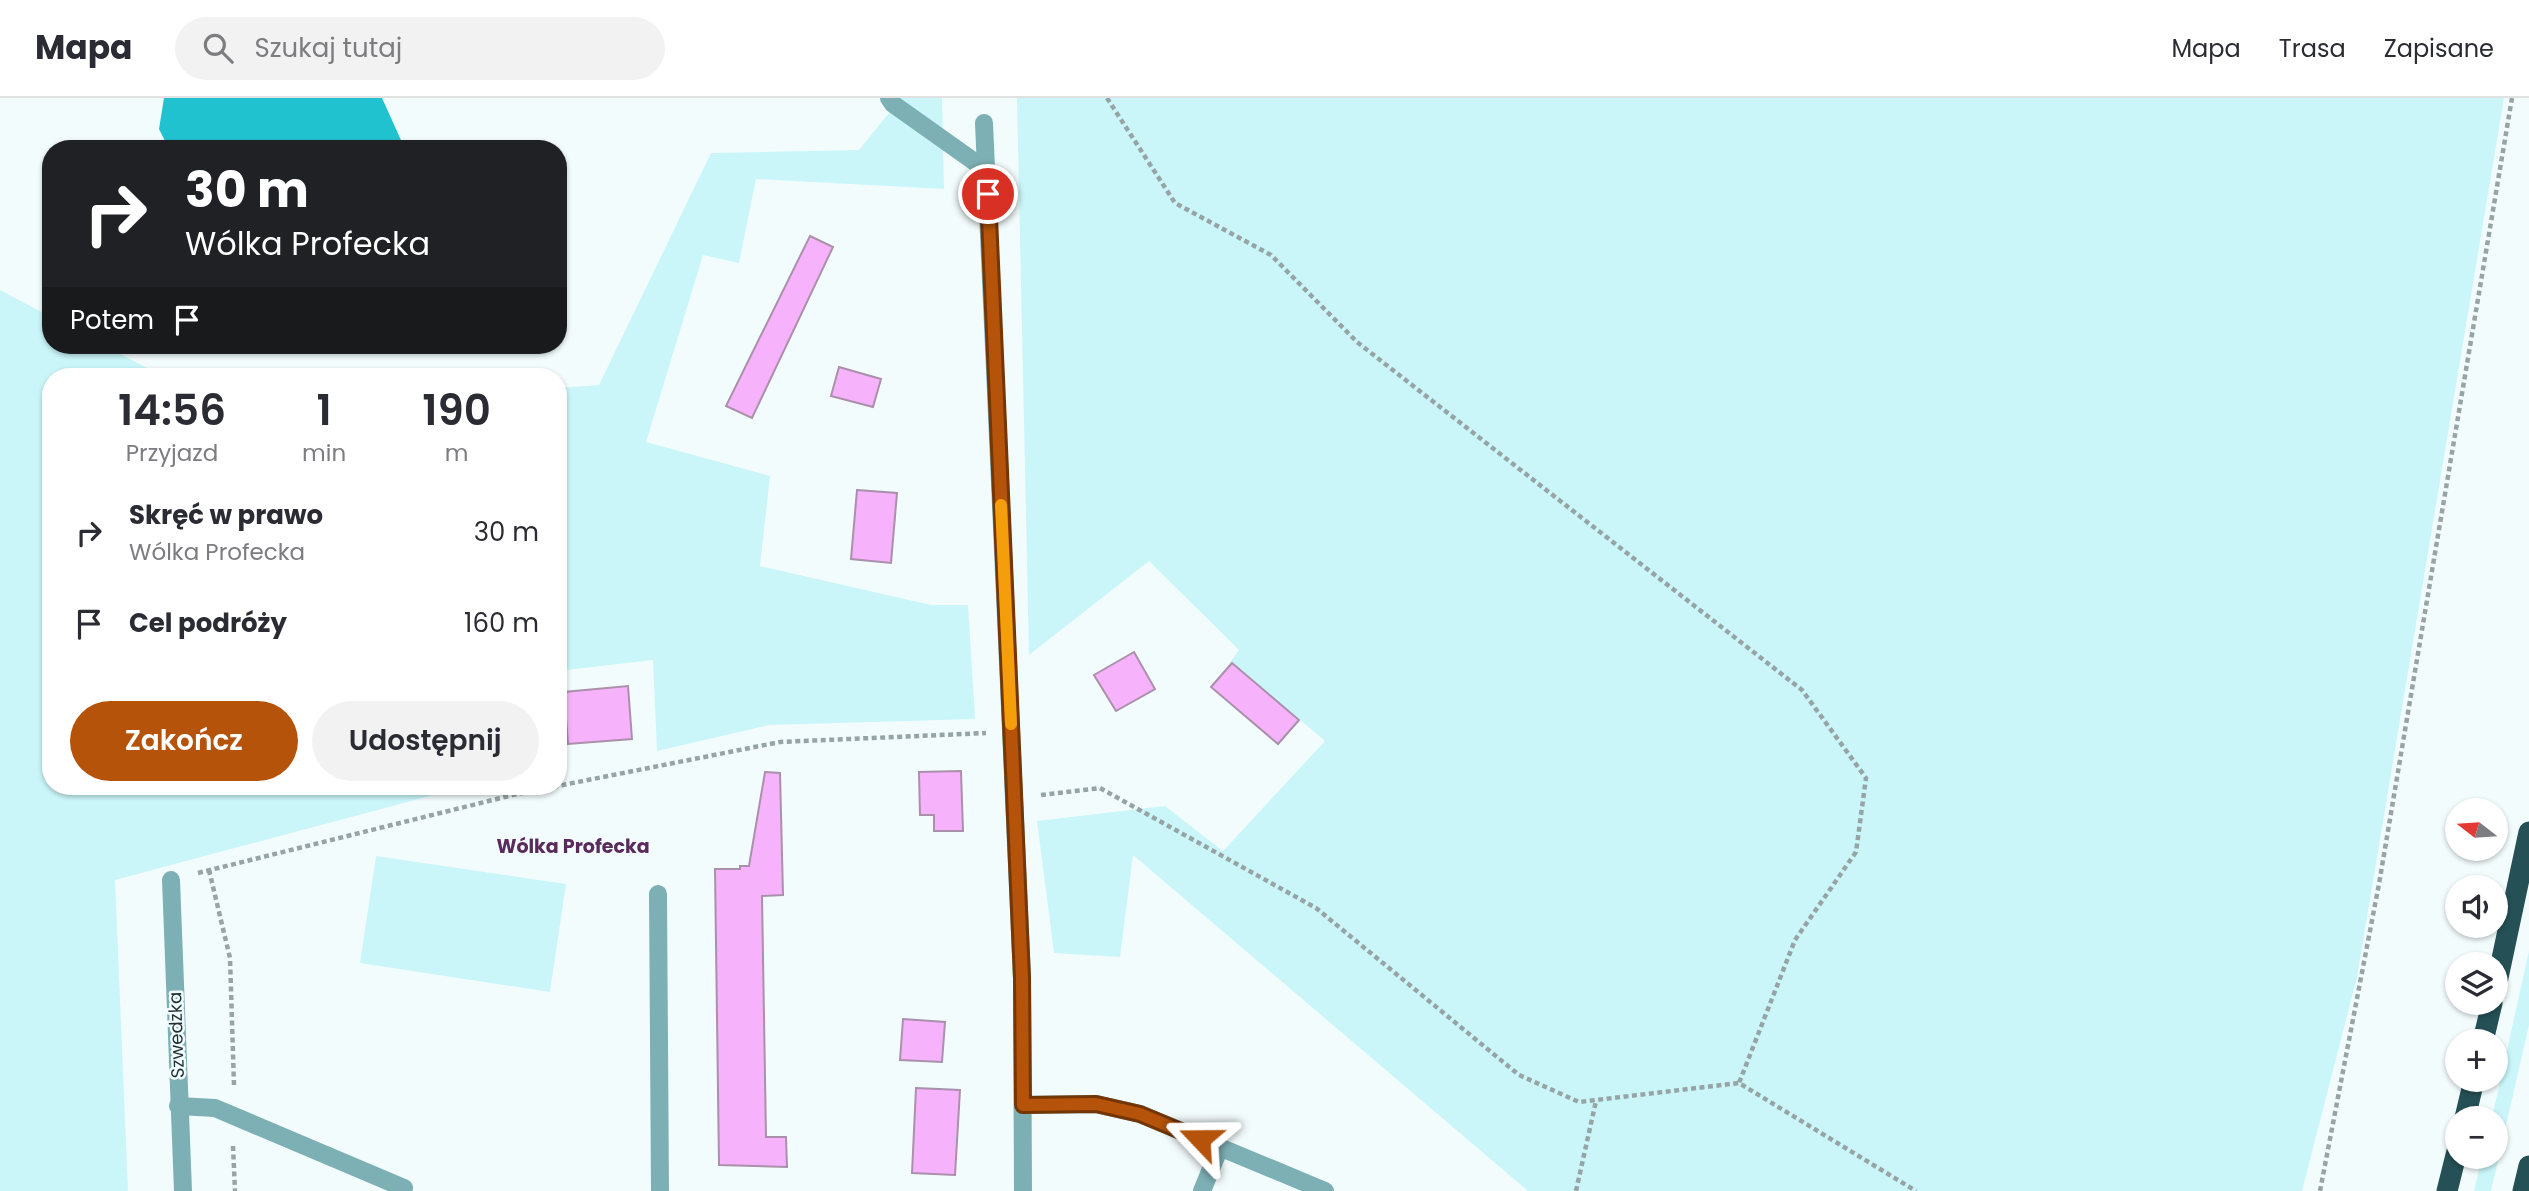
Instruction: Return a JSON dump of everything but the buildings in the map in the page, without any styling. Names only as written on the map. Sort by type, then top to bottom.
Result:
[{"type":"highway","points":[[2503,952],[2529,832]]},
{"type":"highway","points":[[2523,1191],[2529,1166]]},
{"type":"highway","points":[[2447,1191],[2453,1169]]},
{"type":"street","points":[[889,98],[893,104],[986,170]]},
{"type":"street","points":[[984,123],[1022,978],[1023,1191]]},
{"type":"street","name":"Szwedzka","points":[[171,880],[183,1191]]},
{"type":"street","points":[[657,894],[660,1191]]},
{"type":"street","points":[[1023,1105],[1096,1104],[1140,1114],[1325,1191]]},
{"type":"street","points":[[178,1106],[215,1108],[404,1188],[403,1191]]},
{"type":"street","points":[[1202,1191],[1220,1147]]},
{"type":"path","points":[[1107,98],[1175,203],[1271,255],[1357,342],[1802,690],[1866,778],[1856,852],[1795,940],[1739,1083]]},
{"type":"path","points":[[2320,1191],[2379,884],[2512,98]]},
{"type":"path","points":[[567,784],[780,742],[993,733]]},
{"type":"path","points":[[1014,799],[1100,788],[1316,908],[1519,1075],[1579,1102],[1739,1083],[1916,1191]]},
{"type":"path","points":[[171,880],[513,795]]},
{"type":"path","points":[[209,870],[230,958],[235,1069],[235,1191]]},
{"type":"path","points":[[1576,1191],[1596,1101]]},
{"type":"shaded area","points":[[901,98],[942,98],[944,189],[756,179],[739,263],[703,255],[646,442],[770,476],[760,566],[931,605],[968,605],[975,719],[769,725],[657,751],[653,660],[567,670],[567,387],[599,385],[711,153],[859,150]]},
{"type":"shaded area","points":[[1017,98],[2504,98],[2357,977],[2302,1191],[1528,1191],[1133,855],[1120,957],[1054,953],[1037,821],[1165,806],[1223,851],[1325,741],[1231,661],[1239,650],[1149,561],[1029,655]]},
{"type":"shaded area","points":[[0,290],[42,312],[42,354],[120,354],[148,368],[42,368],[42,795],[433,795],[115,880],[128,1191],[0,1191]]},
{"type":"shaded area","points":[[376,856],[566,884],[550,992],[360,963]]},
{"type":"shaded area","points":[[2529,951],[2529,1025],[2508,1117],[2508,1106],[2495,1106],[2498,1092],[2508,1092],[2508,1046]]},
{"type":"shaded area","points":[[2479,1169],[2496,1169],[2491,1191],[2474,1191]]},
{"type":"water","points":[[164,98],[382,98],[401,140],[164,140],[159,129]]},
{"type":"slow traffic","points":[[1001,505],[1011,724]]},
{"type":"district","name":"Wólka Profecka","points":[[573,846]]},
{"type":"route","points":[[988,194],[1022,978],[1023,1105],[1096,1104],[1140,1114],[1200,1139]]}]
